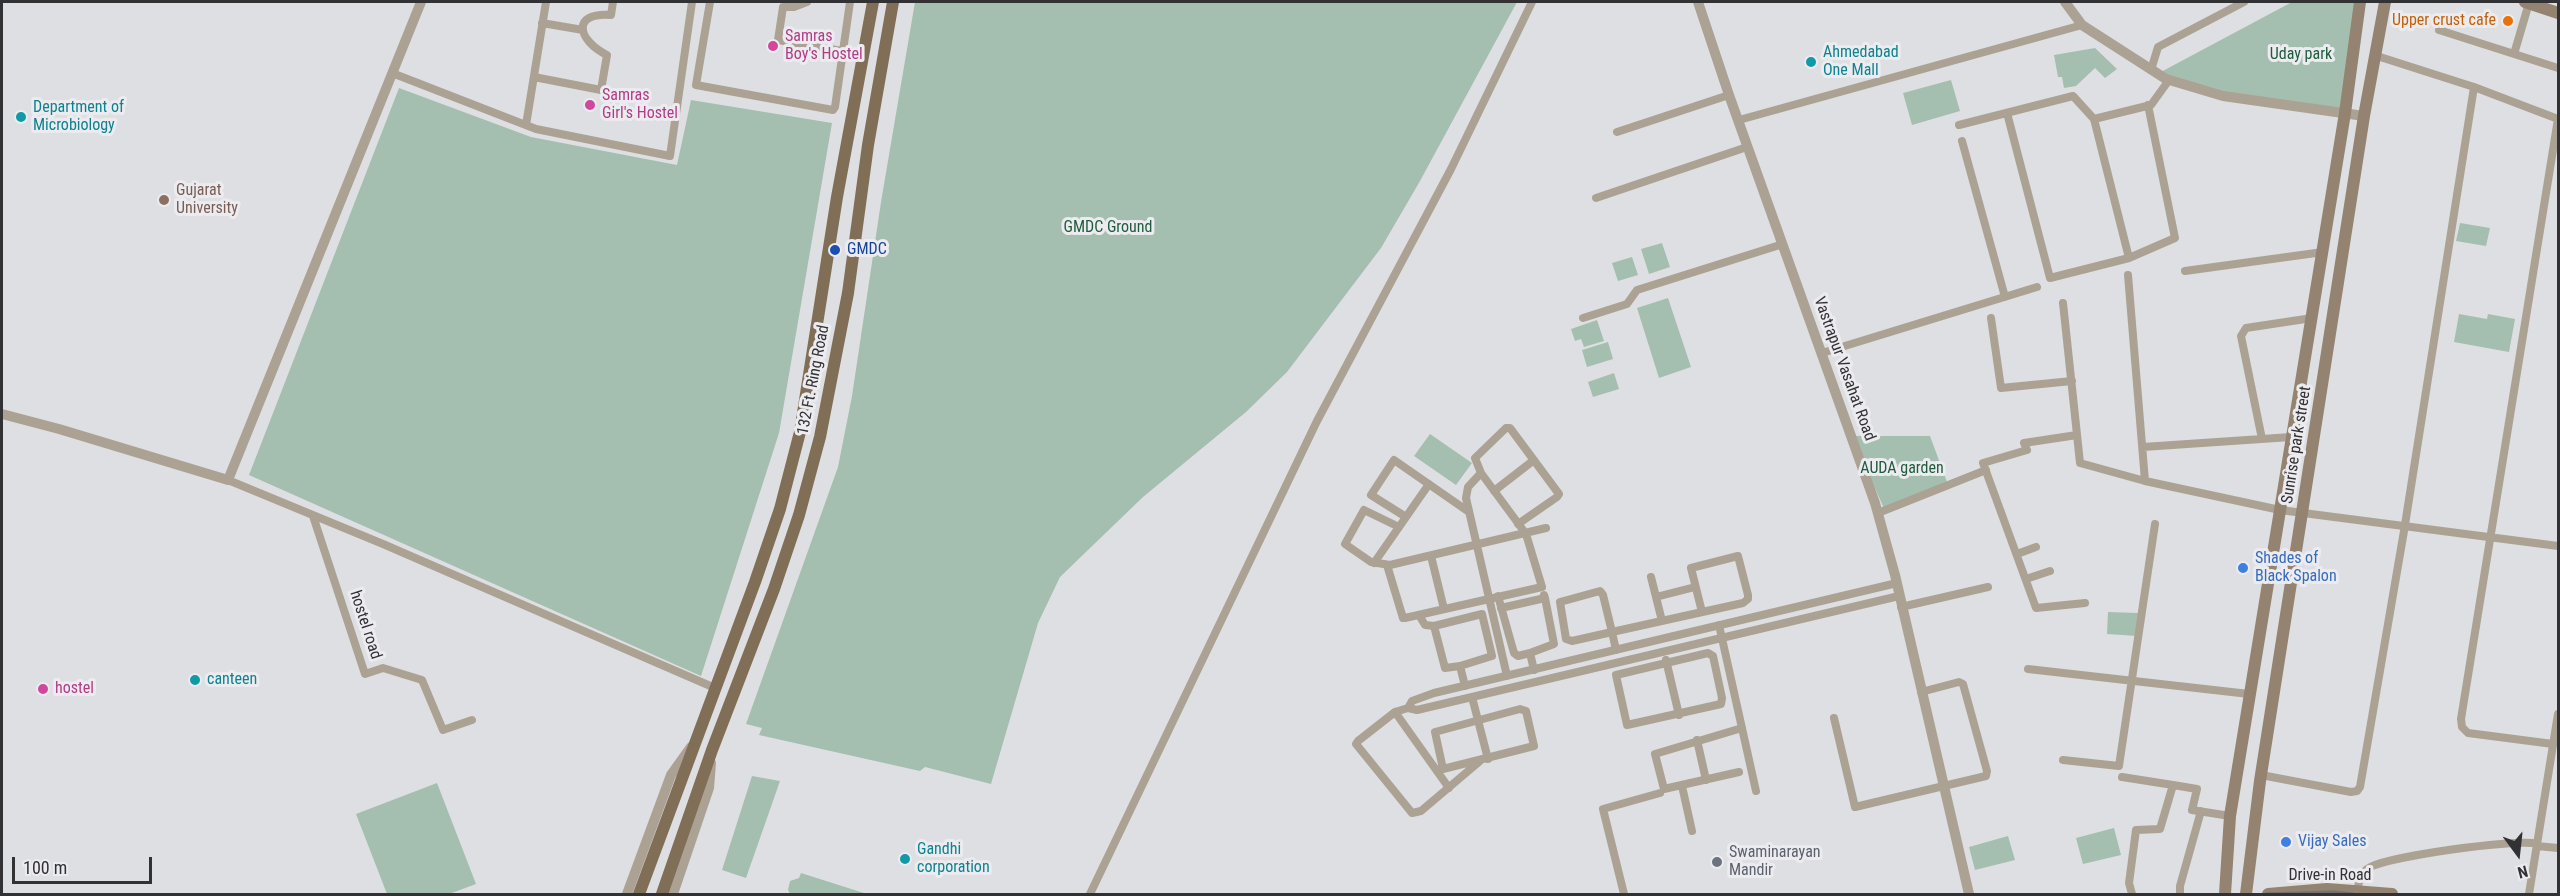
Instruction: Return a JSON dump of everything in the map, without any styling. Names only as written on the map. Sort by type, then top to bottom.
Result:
[{"type":"main road","name":"132 Ft. Ring Road","points":[[639,894],[773,530],[800,432],[837,197],[873,2]]},
{"type":"main road","name":"132 Ft. Ring Road","points":[[662,894],[712,750],[774,589],[799,515],[820,437],[848,293],[868,145],[893,2]]},
{"type":"main road","points":[[2225,894],[2230,816],[2323,252],[2360,2]]},
{"type":"main road","name":"Sunrise park street","points":[[2246,894],[2261,775],[2364,116],[2377,56],[2385,2]]},
{"type":"main road","points":[[2527,2],[2559,13]]},
{"type":"main road","name":"Drive-in Road","points":[[2268,894],[2306,890],[2357,890],[2392,894]]},
{"type":"street","points":[[228,480],[421,2]]},
{"type":"street","points":[[526,125],[546,2]]},
{"type":"street","points":[[534,77],[602,90],[607,56],[594,49],[584,38],[583,30],[587,20],[597,14],[611,15],[613,2]]},
{"type":"street","points":[[392,73],[526,125],[670,156],[692,2]]},
{"type":"street","points":[[710,2],[696,85],[833,110],[850,2]]},
{"type":"street","points":[[807,2],[794,7],[783,7],[778,40],[842,51]]},
{"type":"street","points":[[1090,894],[1317,421],[1451,169],[1532,2]]},
{"type":"street","name":"Vastrapur Vasahat Road","points":[[1698,2],[1747,147],[1878,513],[1897,583],[1969,894]]},
{"type":"street","points":[[2065,2],[2082,26],[2169,80],[2223,96],[2364,116]]},
{"type":"street","points":[[2151,70],[2158,47],[2244,2]]},
{"type":"street","points":[[2514,54],[2527,2]]},
{"type":"street","points":[[542,23],[583,30]]},
{"type":"street","points":[[1739,120],[2082,26]]},
{"type":"street","points":[[2439,30],[2559,68]]},
{"type":"street","points":[[2377,56],[2474,87],[2558,119],[2461,719],[2462,727],[2468,733],[2553,744]]},
{"type":"street","points":[[2094,119],[2148,105],[2169,80]]},
{"type":"street","points":[[2261,775],[2351,792],[2357,791],[2405,525],[2474,87]]},
{"type":"street","points":[[1617,132],[1729,95]]},
{"type":"street","points":[[1959,125],[2073,96],[2094,119],[2129,258]]},
{"type":"street","points":[[2007,113],[2050,278],[2129,258],[2175,238],[2148,105]]},
{"type":"street","points":[[1962,141],[2005,297]]},
{"type":"street","points":[[1596,198],[1747,147]]},
{"type":"street","points":[[1582,318],[1627,304],[1637,290],[1783,243]]},
{"type":"street","points":[[2184,271],[2323,252]]},
{"type":"street","points":[[2128,275],[2145,482]]},
{"type":"street","points":[[1822,353],[2037,287]]},
{"type":"street","points":[[2063,303],[2080,463],[2145,482],[2280,510],[2559,546]]},
{"type":"street","points":[[1991,318],[2001,388],[2072,381]]},
{"type":"street","points":[[2262,439],[2241,336],[2246,328],[2312,318]]},
{"type":"street","points":[[2,414],[228,480],[715,688]]},
{"type":"street","points":[[1494,597],[1501,608],[1514,654],[1518,656],[1552,646],[1555,641],[1526,534],[1518,524],[1494,491],[1481,472],[1475,458],[1508,428],[1559,494],[1557,498],[1518,524]]},
{"type":"street","points":[[2077,435],[2024,442],[2027,450],[1983,463],[2036,608],[2085,603]]},
{"type":"street","points":[[2143,447],[2291,437]]},
{"type":"street","points":[[1494,491],[1534,460]]},
{"type":"street","points":[[1406,517],[1371,495],[1392,462],[1397,461],[1469,512]]},
{"type":"street","points":[[1878,513],[1986,470]]},
{"type":"street","points":[[1481,472],[1467,490],[1469,512],[1477,546],[1494,597],[1507,676]]},
{"type":"street","points":[[1374,563],[1429,483]]},
{"type":"street","points":[[1399,527],[1366,510],[1363,511],[1345,544],[1374,563],[1387,565],[1477,546],[1546,528]]},
{"type":"street","name":"hostel road","points":[[313,516],[365,674],[383,668],[422,680],[443,730],[472,720]]},
{"type":"street","points":[[2063,760],[2119,766],[2155,524]]},
{"type":"street","points":[[2016,554],[2036,547]]},
{"type":"street","points":[[1616,650],[1612,632],[1603,595],[1600,591],[1559,603],[1565,635],[1569,641],[1612,632],[1743,603],[1748,599],[1740,558],[1735,555],[1693,566],[1691,570],[1702,612]]},
{"type":"street","points":[[1431,556],[1444,609]]},
{"type":"street","points":[[1387,565],[1400,615],[1405,618],[1542,587]]},
{"type":"street","points":[[2026,579],[2050,571]]},
{"type":"street","points":[[1651,577],[1662,621]]},
{"type":"street","points":[[1408,708],[1412,701],[1434,693],[1897,583]]},
{"type":"street","points":[[1656,597],[1695,587]]},
{"type":"street","points":[[1484,760],[1421,811],[1412,813],[1357,746],[1358,741],[1395,712],[1408,708],[1417,710],[1723,639],[1900,602],[1988,587]]},
{"type":"street","points":[[1501,608],[1545,598]]},
{"type":"street","points":[[1419,615],[1425,625],[1434,626],[1483,615],[1492,657],[1445,668],[1434,626]]},
{"type":"street","points":[[1719,625],[1756,791]]},
{"type":"street","points":[[1664,652],[1679,715]]},
{"type":"street","points":[[1530,653],[1534,670]]},
{"type":"street","points":[[1708,653],[1713,656],[1723,701],[1718,705],[1628,726],[1614,677],[1623,673],[1708,653]]},
{"type":"street","points":[[1621,662],[1623,673]]},
{"type":"street","points":[[1460,666],[1465,686]]},
{"type":"street","points":[[2028,669],[2249,694]]},
{"type":"street","points":[[1834,718],[1855,807],[1986,777],[1987,771],[1964,684],[1959,682],[1921,692]]},
{"type":"street","points":[[1472,697],[1484,760]]},
{"type":"street","points":[[1525,710],[1534,743],[1528,749],[1444,770],[1433,733],[1478,720],[1525,710]]},
{"type":"street","points":[[1395,712],[1449,788]]},
{"type":"street","points":[[2529,894],[2559,714]]},
{"type":"street","points":[[1739,772],[1663,789],[1655,754],[1742,728]]},
{"type":"street","points":[[1697,740],[1706,780]]},
{"type":"street","points":[[627,894],[671,775],[695,742]]},
{"type":"street","points":[[673,894],[709,789],[712,750]]},
{"type":"street","points":[[2122,777],[2197,789],[2192,810],[2230,816]]},
{"type":"street","points":[[2132,894],[2129,883],[2136,830],[2160,829],[2173,785]]},
{"type":"street","points":[[1682,786],[1692,831]]},
{"type":"street","points":[[1624,894],[1603,809],[1660,793]]},
{"type":"street","points":[[2180,894],[2180,886],[2200,811]]},
{"type":"street","points":[[2357,890],[2366,869],[2386,861],[2511,843],[2559,849]]},
{"type":"green space","name":"GMDC Ground","points":[[915,2],[1517,2],[1381,248],[1287,372],[1246,412],[1143,497],[1060,577],[1038,623],[991,784],[925,767],[920,771],[759,735],[762,728],[746,724],[838,467],[852,396],[881,202]]},
{"type":"green space","name":"Uday park","points":[[2292,2],[2359,2],[2344,111],[2225,93],[2159,73]]},
{"type":"green space","points":[[2095,48],[2117,69],[2105,78],[2095,68],[2076,86],[2064,88],[2062,77],[2058,77],[2054,55]]},
{"type":"green space","points":[[1951,80],[1960,111],[1912,125],[1903,93]]},
{"type":"green space","points":[[399,88],[531,137],[677,165],[691,100],[832,123],[779,433],[701,676],[249,475]]},
{"type":"green space","points":[[2460,223],[2490,228],[2486,246],[2456,241]]},
{"type":"green space","points":[[1662,243],[1670,267],[1649,274],[1641,249]]},
{"type":"green space","points":[[1632,257],[1638,275],[1618,281],[1612,263]]},
{"type":"green space","points":[[1668,298],[1691,367],[1659,378],[1637,308]]},
{"type":"green space","points":[[2459,314],[2487,319],[2488,314],[2515,319],[2509,352],[2454,342]]},
{"type":"green space","points":[[1597,320],[1604,341],[1584,347],[1581,339],[1575,341],[1571,329]]},
{"type":"green space","points":[[1608,342],[1613,359],[1587,367],[1582,350]]},
{"type":"green space","points":[[1614,373],[1619,389],[1593,397],[1588,382]]},
{"type":"green space","points":[[1430,434],[1472,463],[1456,485],[1414,456]]},
{"type":"green space","name":"AUDA garden","points":[[1852,436],[1930,436],[1947,482],[1886,513]]},
{"type":"green space","points":[[2108,612],[2138,613],[2137,636],[2107,634]]},
{"type":"green space","points":[[752,776],[780,781],[746,878],[722,870]]},
{"type":"green space","points":[[437,783],[476,884],[449,894],[387,894],[356,814]]},
{"type":"green space","points":[[2114,828],[2121,855],[2083,864],[2076,838]]},
{"type":"green space","points":[[2008,836],[2015,860],[1975,870],[1969,847]]},
{"type":"green space","points":[[801,873],[867,894],[790,894],[788,890],[790,881],[799,878]]},
{"type":"railway","points":[[2266,894],[2333,892],[2353,894]]},
{"type":"place","name":"Upper crust cafe","points":[[2508,21]]},
{"type":"place","name":"Samras Boy's Hostel","points":[[773,46]]},
{"type":"place","name":"Ahmedabad One Mall","points":[[1811,62]]},
{"type":"place","name":"Samras Girl's Hostel","points":[[590,105]]},
{"type":"place","name":"Department of Microbiology","points":[[21,117]]},
{"type":"place","name":"Gujarat University","points":[[164,200]]},
{"type":"place","name":"GMDC","points":[[835,250]]},
{"type":"place","name":"Shades of Black Spalon","points":[[2243,568]]},
{"type":"place","name":"canteen","points":[[195,680]]},
{"type":"place","name":"hostel","points":[[43,689]]},
{"type":"place","name":"Vijay Sales","points":[[2286,842]]},
{"type":"place","name":"Gandhi corporation","points":[[905,859]]},
{"type":"place","name":"Swaminarayan Mandir","points":[[1717,862]]}]
